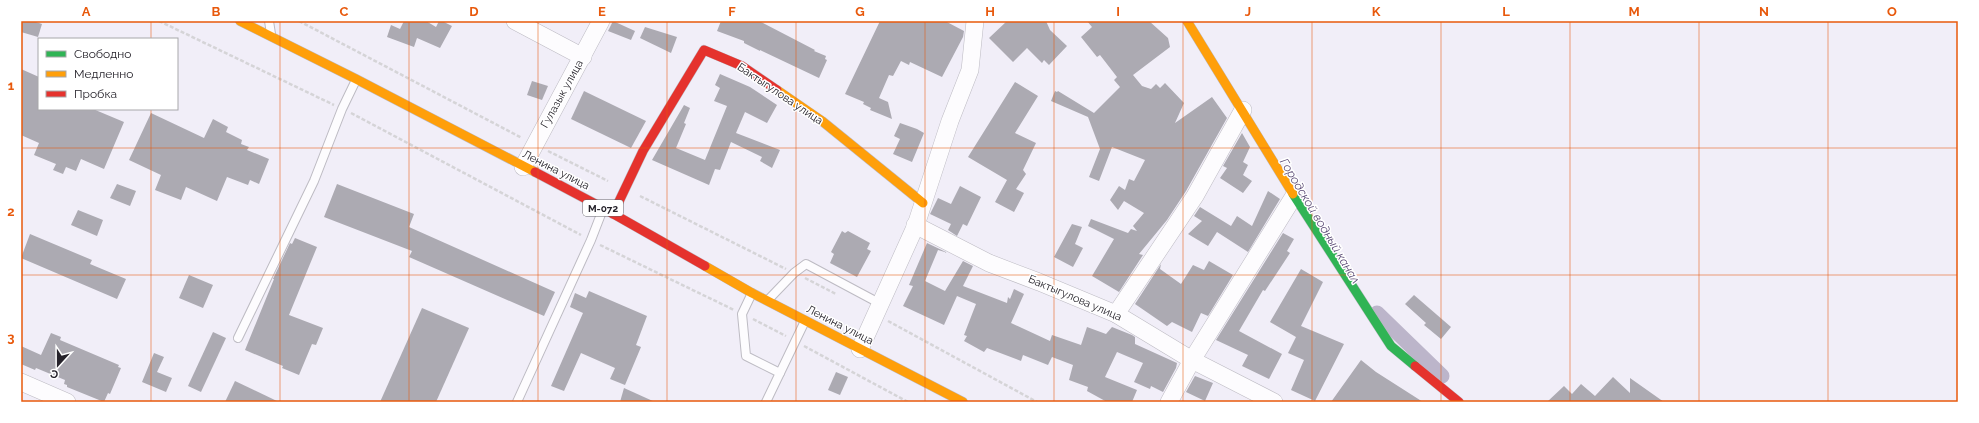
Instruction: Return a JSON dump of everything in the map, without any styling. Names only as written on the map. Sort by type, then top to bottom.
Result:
[{"type":"street","name":"Ленина улица","points":[[240,21],[356,79],[603,208],[752,293],[963,402]]},
{"type":"street","points":[[515,21],[583,57]]},
{"type":"street","name":"Гулазык улица","points":[[523,167],[601,21]]},
{"type":"street","points":[[860,349],[876,308],[915,225],[950,121],[970,70],[975,21]]},
{"type":"street","points":[[1187,21],[1243,110],[1294,196],[1391,346],[1460,402]]},
{"type":"street","name":"Бактыгулова улица","points":[[613,214],[623,188],[643,150],[704,50],[742,66],[822,121],[923,203]]},
{"type":"street","points":[[1116,314],[1195,196],[1243,110]]},
{"type":"street","points":[[1169,402],[1192,360],[1294,196]]},
{"type":"street","name":"Бактыгулова улица","points":[[915,225],[989,263],[1040,282],[1116,314],[1192,360],[1274,402]]},
{"type":"street","points":[[21,382],[67,402]]},
{"type":"lane","points":[[269,21],[271,37]]},
{"type":"lane","points":[[238,338],[314,181],[342,109],[356,79]]},
{"type":"lane","points":[[517,402],[591,240],[603,208]]},
{"type":"lane","points":[[767,301],[794,272],[806,264],[876,308]]},
{"type":"lane","points":[[752,293],[742,314],[746,356],[780,373]]},
{"type":"lane","points":[[766,402],[806,321]]},
{"type":"path","points":[[159,21],[342,109],[591,240],[795,341],[908,402]]},
{"type":"path","points":[[299,21],[355,52],[535,144],[794,272],[843,298]]},
{"type":"path","points":[[876,308],[1037,402]]},
{"type":"building","points":[[21,21],[33,21],[42,24],[38,37],[21,32]]},
{"type":"building","points":[[404,21],[426,21],[436,27],[439,21],[442,21],[452,26],[440,48],[417,38],[414,47],[387,37],[391,25],[400,29]]},
{"type":"building","points":[[613,21],[635,31],[631,40],[608,31]]},
{"type":"building","points":[[721,21],[759,21],[826,56],[825,59],[827,60],[819,78],[760,51],[744,43],[744,41],[717,31]]},
{"type":"building","points":[[880,21],[945,21],[964,31],[963,37],[942,77],[910,62],[909,65],[901,61],[893,76],[889,75],[879,98],[888,102],[892,119],[870,110],[871,108],[863,104],[864,102],[845,94]]},
{"type":"building","points":[[1007,21],[1046,21],[1050,30],[1067,46],[1049,65],[1044,60],[1042,63],[1027,48],[1013,62],[989,38]]},
{"type":"building","points":[[1087,21],[1149,21],[1168,38],[1170,47],[1133,75],[1142,86],[1151,89],[1156,84],[1160,88],[1165,83],[1184,103],[1175,123],[1212,97],[1227,118],[1186,191],[1167,220],[1139,254],[1143,255],[1119,292],[1092,276],[1114,239],[1088,226],[1091,219],[1128,233],[1131,229],[1137,231],[1133,226],[1144,213],[1124,201],[1118,210],[1110,200],[1119,186],[1125,190],[1129,179],[1134,181],[1145,160],[1112,147],[1099,181],[1089,177],[1100,149],[1088,117],[1051,101],[1055,91],[1058,91],[1094,113],[1120,87],[1114,80],[1117,77],[1100,55],[1097,57],[1081,37],[1092,27]]},
{"type":"building","points":[[645,27],[677,37],[671,53],[640,38]]},
{"type":"building","points":[[21,69],[38,77],[38,110],[95,110],[124,122],[104,169],[81,159],[76,171],[66,167],[63,174],[53,170],[56,164],[34,155],[39,143],[21,135]]},
{"type":"building","points":[[720,74],[750,87],[777,105],[767,123],[745,112],[736,133],[780,150],[772,168],[760,161],[762,157],[731,142],[720,170],[715,169],[709,185],[652,160],[684,105],[690,108],[684,123],[686,124],[676,148],[705,160],[727,106],[714,101],[720,88],[715,85]]},
{"type":"building","points":[[532,81],[548,86],[542,100],[527,95]]},
{"type":"building","points":[[1015,82],[1038,96],[1015,133],[1036,143],[1023,170],[1026,174],[1016,189],[1024,193],[1014,212],[995,202],[1007,180],[968,157]]},
{"type":"building","points":[[584,91],[646,121],[631,148],[571,119]]},
{"type":"building","points":[[151,113],[204,138],[213,119],[228,127],[226,132],[242,140],[241,144],[249,147],[247,150],[269,159],[259,184],[250,180],[248,185],[227,177],[217,201],[186,187],[181,200],[155,190],[161,175],[129,160]]},
{"type":"building","points":[[900,123],[924,133],[912,162],[893,154],[900,139],[894,136]]},
{"type":"building","points":[[1242,133],[1250,147],[1243,162],[1248,165],[1243,175],[1252,181],[1243,193],[1220,178],[1227,168],[1223,166]]},
{"type":"building","points":[[117,184],[136,191],[130,206],[110,198]]},
{"type":"building","points":[[337,184],[414,214],[409,227],[555,292],[544,316],[409,257],[412,251],[324,217]]},
{"type":"building","points":[[960,186],[981,197],[967,226],[963,224],[957,236],[948,230],[951,224],[930,214],[938,198],[951,204]]},
{"type":"building","points":[[1268,191],[1280,199],[1248,252],[1217,232],[1208,246],[1188,234],[1202,221],[1194,216],[1200,207],[1231,226],[1237,216],[1252,226]]},
{"type":"building","points":[[78,210],[103,220],[97,236],[71,225]]},
{"type":"building","points":[[1072,224],[1082,227],[1075,244],[1083,248],[1073,267],[1054,257]]},
{"type":"building","points":[[842,231],[845,233],[848,231],[870,243],[867,249],[871,251],[857,277],[830,263],[834,254],[831,252]]},
{"type":"building","points":[[1283,233],[1294,239],[1287,251],[1290,253],[1265,291],[1263,290],[1239,331],[1282,354],[1269,379],[1242,366],[1248,355],[1216,340]]},
{"type":"building","points":[[30,234],[92,260],[90,264],[126,279],[117,299],[21,258]]},
{"type":"building","points":[[295,238],[317,247],[289,315],[323,328],[316,345],[312,344],[299,375],[282,368],[283,366],[245,350],[273,279],[290,243],[292,244]]},
{"type":"building","points":[[927,243],[948,253],[938,250],[925,281],[945,291],[963,261],[973,266],[963,286],[1007,303],[1008,297],[1010,299],[1014,289],[1024,294],[1011,323],[1050,341],[1052,335],[1081,345],[1087,327],[1106,334],[1112,327],[1132,335],[1135,337],[1135,344],[1177,363],[1176,368],[1163,392],[1151,386],[1150,389],[1134,382],[1143,363],[1117,352],[1105,377],[1137,390],[1132,402],[1107,402],[1087,391],[1088,387],[1069,380],[1073,365],[1052,357],[1048,365],[1023,355],[1021,361],[987,348],[984,352],[964,341],[967,336],[964,335],[976,304],[957,296],[944,325],[903,306],[913,286],[909,285]]},
{"type":"building","points":[[1209,261],[1233,275],[1208,316],[1201,313],[1192,332],[1172,322],[1167,326],[1135,304],[1161,264],[1160,269],[1181,284],[1193,265],[1204,270]]},
{"type":"building","points":[[1301,269],[1323,282],[1301,326],[1344,344],[1315,401],[1291,390],[1304,360],[1288,353],[1296,337],[1270,322]]},
{"type":"building","points":[[189,275],[213,285],[203,308],[179,298]]},
{"type":"building","points":[[589,291],[647,316],[636,345],[641,347],[625,385],[610,379],[615,368],[581,353],[564,391],[551,386],[583,313],[570,307],[575,293],[586,298]]},
{"type":"building","points":[[1414,295],[1451,327],[1441,339],[1424,325],[1426,323],[1405,304]]},
{"type":"building","points":[[422,308],[469,328],[436,402],[380,402]]},
{"type":"building","points":[[213,332],[226,338],[201,392],[188,386]]},
{"type":"building","points":[[51,333],[61,337],[60,340],[119,365],[118,367],[121,368],[110,394],[108,393],[104,402],[67,387],[67,385],[64,384],[65,380],[36,368],[35,370],[21,364],[21,346],[41,355]]},
{"type":"building","points":[[154,353],[164,357],[157,372],[172,378],[166,392],[142,382]]},
{"type":"building","points":[[1361,360],[1376,372],[1423,402],[1331,402]]},
{"type":"building","points":[[836,372],[848,377],[840,395],[828,390]]},
{"type":"building","points":[[1195,376],[1213,383],[1205,401],[1186,392],[1182,399]]},
{"type":"building","points":[[1613,377],[1630,393],[1630,378],[1664,402],[1547,402],[1564,386],[1572,394],[1581,384],[1595,396]]},
{"type":"building","points":[[235,381],[279,402],[225,402]]},
{"type":"building","points":[[624,388],[655,402],[620,402]]},
{"type":"waterway","name":"Городской водный канал","points":[[1377,313],[1442,376]]},
{"type":"traffic: fast","points":[[1293,194],[1391,346],[1415,366]]},
{"type":"traffic: slow","points":[[240,21],[356,79],[535,172]]},
{"type":"traffic: slow","points":[[1187,21],[1293,194]]},
{"type":"traffic: slow","points":[[777,90],[822,121],[923,203]]},
{"type":"traffic: slow","points":[[705,266],[752,293],[963,402]]},
{"type":"traffic: jam","points":[[613,214],[643,151],[704,50],[742,66],[777,90]]},
{"type":"traffic: jam","points":[[535,172],[603,208],[705,266]]},
{"type":"traffic: jam","points":[[1415,366],[1459,402]]}]
